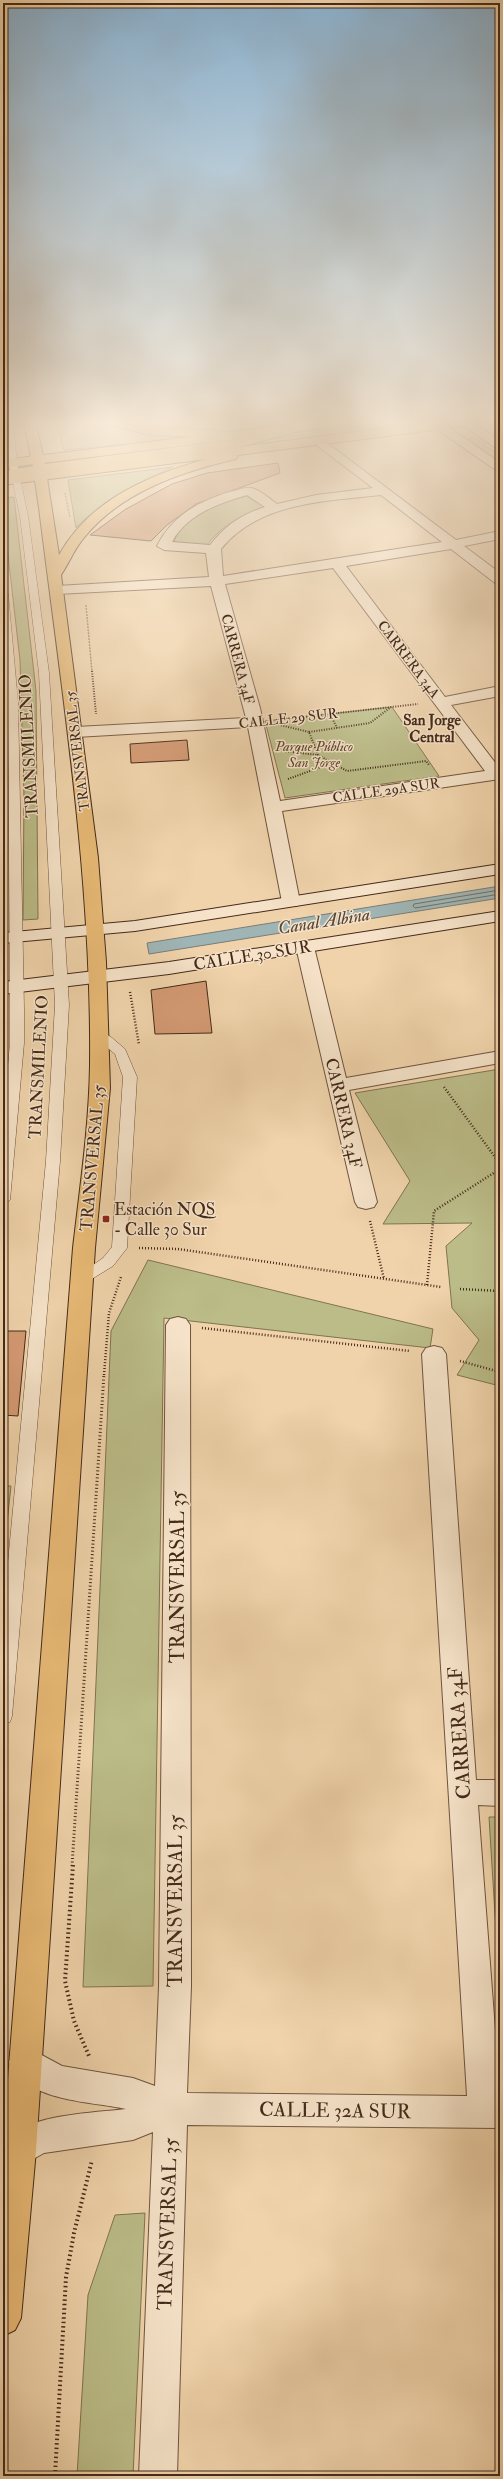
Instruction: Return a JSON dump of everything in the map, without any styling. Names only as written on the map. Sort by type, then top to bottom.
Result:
[{"type":"main road","name":"TRANSVERSAL 35","points":[[3,2318],[19,2150],[82,1280],[97,1132],[99,1035],[94,930],[76,732],[51,537]]},
{"type":"main road","points":[[55,574],[78,537]]},
{"type":"street","points":[[168,537],[164,546],[214,549],[225,537]]},
{"type":"street","points":[[443,537],[500,580]]},
{"type":"street","points":[[57,590],[217,581],[454,545],[492,537]]},
{"type":"street","name":"CARRERA 34F","points":[[214,549],[212,557],[217,581],[260,721],[260,748],[291,902]]},
{"type":"street","name":"CARRERA 34A","points":[[337,563],[441,702],[498,774]]},
{"type":"street","points":[[441,702],[500,692]]},
{"type":"street","name":"CALLE 29 SUR","points":[[76,732],[260,721]]},
{"type":"street","name":"CALLE 29A SUR","points":[[272,806],[498,774]]},
{"type":"street","points":[[9,938],[170,922],[500,869]]},
{"type":"street","name":"CALLE 30 SUR","points":[[10,988],[97,978],[500,916]]},
{"type":"street","name":"CARRERA 34F","points":[[305,947],[366,1202]]},
{"type":"street","points":[[338,1086],[500,1057]]},
{"type":"street","name":"TRANSVERSAL 35","points":[[158,2476],[175,1986],[178,1325]]},
{"type":"street","name":"CARRERA 34F","points":[[434,1354],[462,1792],[492,2112]]},
{"type":"street","points":[[462,1792],[500,1793]]},
{"type":"street","points":[[25,2062],[41,2076],[135,2094],[171,2109]]},
{"type":"street","points":[[19,2150],[32,2140],[133,2124],[171,2109]]},
{"type":"street","name":"CALLE 32A SUR","points":[[171,2109],[492,2112]]},
{"type":"lane","name":"TRANSMILENIO","points":[[3,1716],[53,1154],[60,1056],[61,983],[57,934],[44,673],[27,537]]},
{"type":"lane","name":"TRANSMILENIO","points":[[3,593],[13,702],[9,938],[10,988],[17,1043],[3,1200]]},
{"type":"lane","name":"TRANSVERSAL 35","points":[[82,1280],[108,1262],[119,1248],[130,1077],[125,1057],[116,1046],[99,1035]]},
{"type":"path","name":"CALLE 29 SUR","points":[[260,721],[441,702]]},
{"type":"path","points":[[260,721],[309,732],[370,723],[392,707]]},
{"type":"path","points":[[330,714],[337,728]]},
{"type":"path","points":[[309,732],[318,755]]},
{"type":"path","points":[[260,748],[318,755],[347,772],[426,761],[432,771]]},
{"type":"path","points":[[272,806],[280,782],[332,763]]},
{"type":"path","points":[[441,1084],[500,1164]]},
{"type":"path","points":[[427,1285],[434,1211],[500,1169]]},
{"type":"path","points":[[366,1202],[384,1279]]},
{"type":"path","points":[[136,1248],[178,1249],[441,1287]]},
{"type":"path","points":[[460,1289],[500,1291]]},
{"type":"path","points":[[178,1325],[434,1354],[500,1372]]},
{"type":"green space","points":[[6,537],[19,537],[36,691],[38,919],[23,920],[24,796],[20,660]]},
{"type":"green space","points":[[177,537],[214,537],[206,546],[174,543]]},
{"type":"green space","name":"Parque Público San Jorge","points":[[392,707],[439,776],[285,798],[265,721]]},
{"type":"green space","points":[[500,1069],[500,1386],[457,1375],[479,1340],[452,1308],[446,1246],[472,1223],[383,1224],[410,1181],[355,1093]]},
{"type":"green space","points":[[148,1260],[433,1329],[430,1348],[164,1318],[153,1986],[83,1987],[111,1331]]},
{"type":"green space","points":[[3,1486],[11,1486],[3,1561]]},
{"type":"green space","points":[[489,1817],[500,1817],[500,1995]]},
{"type":"green space","points":[[145,2213],[133,2476],[77,2476],[88,2295],[115,2215]]},
{"type":"water","name":"Canal Albina","points":[[500,886],[500,898],[149,954],[147,943]]},
{"type":"building","points":[[107,537],[155,537],[151,541]]},
{"type":"building","points":[[187,740],[189,760],[131,763],[130,744]]},
{"type":"building","points":[[206,981],[212,1033],[155,1034],[151,990]]},
{"type":"building","points":[[6,1331],[26,1331],[18,1416],[3,1415],[3,1361]]},
{"type":"place","name":"Estación NQS - Calle 30 Sur","points":[[106,1219]]},
{"type":"district","name":"San Jorge Central","points":[[432,728]]}]
